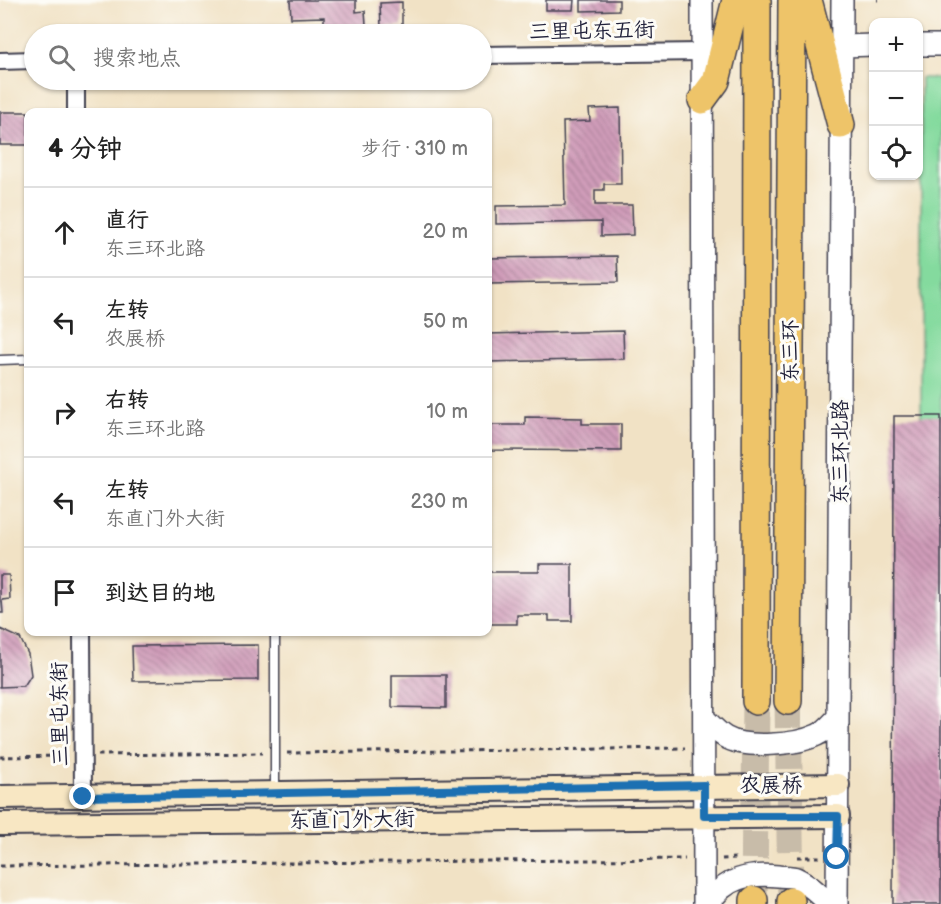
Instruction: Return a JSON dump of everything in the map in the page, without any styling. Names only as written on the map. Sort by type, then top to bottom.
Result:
[{"type":"highway","points":[[702,100],[716,81],[736,0]]},
{"type":"highway","name":"东三环","points":[[756,701],[757,0]]},
{"type":"highway","name":"东三环","points":[[788,701],[792,0]]},
{"type":"highway","points":[[808,0],[841,125]]},
{"type":"main road","name":"农展桥","points":[[704,785],[838,785]]},
{"type":"main road","name":"东直门外大街","points":[[0,797],[704,785]]},
{"type":"main road","name":"农展桥","points":[[704,816],[838,816]]},
{"type":"main road","name":"东直门外大街","points":[[0,824],[704,816]]},
{"type":"street","points":[[702,0],[704,904]]},
{"type":"street","name":"东三环北路","points":[[837,904],[842,0]]},
{"type":"street","points":[[843,46],[869,45]]},
{"type":"street","points":[[923,45],[941,45]]},
{"type":"street","name":"三里屯东五街","points":[[492,55],[702,52]]},
{"type":"street","points":[[0,61],[24,60]]},
{"type":"street","points":[[76,90],[76,108]]},
{"type":"street","name":"三里屯东街","points":[[82,636],[83,797]]},
{"type":"street","points":[[704,718],[724,737],[739,742],[763,744],[796,741],[818,735],[838,717]]},
{"type":"street","points":[[709,904],[716,892],[736,878],[764,874],[795,878],[813,888],[829,904]]},
{"type":"lane","points":[[0,360],[24,359]]},
{"type":"lane","points":[[275,636],[275,793]]},
{"type":"path","points":[[0,757],[704,747]]},
{"type":"path","points":[[0,866],[704,859]]},
{"type":"green space","points":[[923,78],[941,78],[941,696],[921,696]]},
{"type":"building","points":[[290,0],[356,0],[356,12],[365,11],[366,24],[324,24],[324,17],[291,18]]},
{"type":"building","points":[[546,0],[574,0],[573,10],[546,10]]},
{"type":"building","points":[[581,0],[619,0],[619,10],[581,11]]},
{"type":"building","points":[[402,2],[402,24],[381,24],[380,3]]},
{"type":"building","points":[[620,108],[621,184],[604,184],[604,190],[595,190],[595,205],[632,205],[633,235],[601,236],[601,222],[496,224],[496,206],[565,205],[563,122],[590,121],[589,109]]},
{"type":"building","points":[[0,112],[24,112],[24,145],[0,145]]},
{"type":"building","points":[[617,256],[618,282],[492,284],[492,258]]},
{"type":"building","points":[[623,331],[624,359],[492,362],[492,334]]},
{"type":"building","points":[[894,416],[941,416],[941,904],[893,904]]},
{"type":"building","points":[[525,417],[582,418],[582,424],[621,424],[621,451],[492,450],[492,425],[525,425]]},
{"type":"building","points":[[539,564],[572,564],[572,621],[549,621],[549,615],[517,615],[517,624],[492,624],[492,572],[539,572]]},
{"type":"building","points":[[0,575],[9,575],[10,599],[2,600],[3,613],[0,613]]},
{"type":"building","points":[[0,629],[20,638],[28,654],[31,675],[24,686],[0,687]]},
{"type":"building","points":[[258,645],[258,680],[133,681],[132,646]]},
{"type":"building","points":[[392,675],[446,675],[446,708],[392,707]]},
{"type":"tunnel","points":[[754,900],[756,701]]},
{"type":"tunnel","points":[[788,701],[791,901]]},
{"type":"route","points":[[83,797],[704,785],[704,816],[838,816],[837,857]]}]
